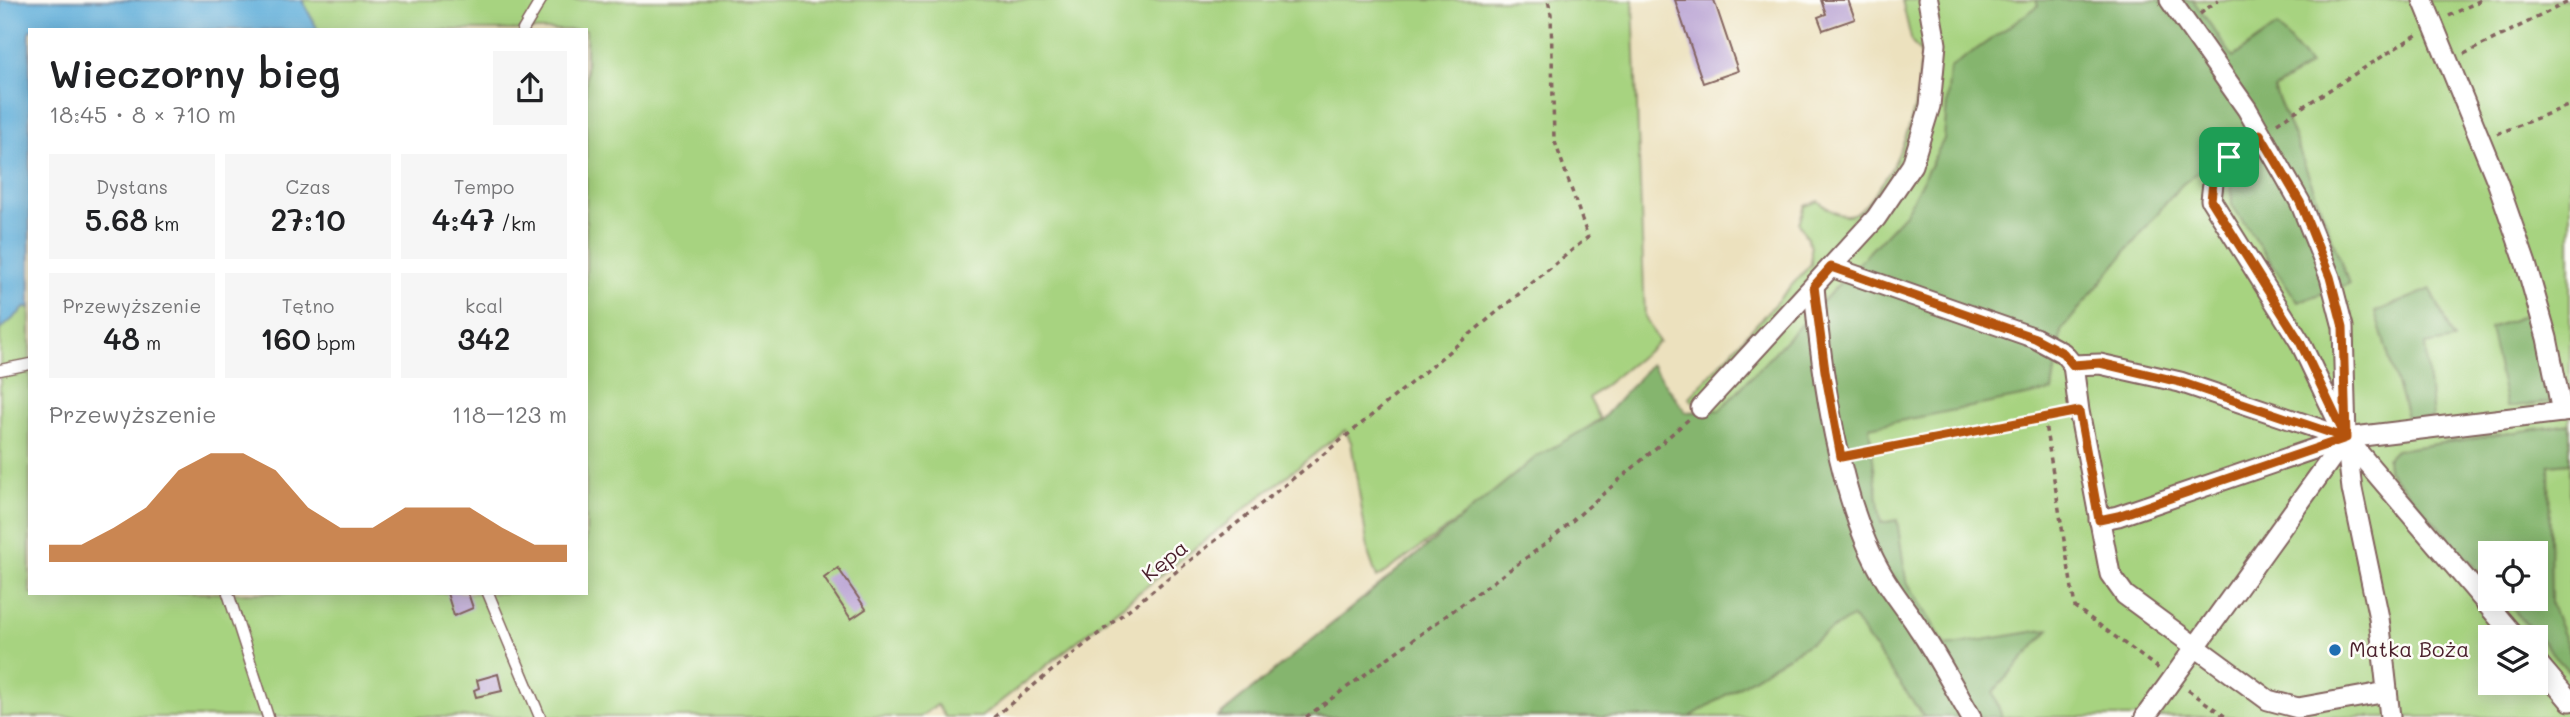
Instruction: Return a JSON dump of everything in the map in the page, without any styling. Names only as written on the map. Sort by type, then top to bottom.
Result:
[{"type":"street","points":[[1701,408],[1875,218],[1912,164],[1930,106],[1936,44],[1928,0]]},
{"type":"street","points":[[2170,0],[2247,108],[2300,202],[2330,277],[2343,327],[2346,438],[2352,488],[2379,618],[2390,717]]},
{"type":"street","points":[[2099,520],[2131,512],[2346,438],[2566,411],[2526,264],[2481,141],[2423,0]]},
{"type":"street","points":[[2260,134],[2229,157],[2214,174],[2211,200],[2300,342],[2346,438],[2505,625]]},
{"type":"street","points":[[1831,267],[2035,338],[2063,353],[2073,365],[2110,575],[2124,595],[2268,700],[2298,708],[2387,692]]},
{"type":"street","points":[[1814,286],[1825,371],[1841,457],[1862,530],[1882,575],[1921,631],[1971,717]]},
{"type":"street","points":[[2073,365],[2100,363],[2180,382],[2346,438]]},
{"type":"street","points":[[2146,717],[2346,438]]},
{"type":"street","points":[[2548,675],[2570,701]]},
{"type":"lane","points":[[524,28],[541,0]]},
{"type":"lane","points":[[0,370],[28,364]]},
{"type":"lane","points":[[230,595],[268,717]]},
{"type":"lane","points":[[489,595],[540,717]]},
{"type":"path","name":"Kępa","points":[[994,717],[1355,429],[1588,237],[1554,139],[1551,15],[1548,0]]},
{"type":"path","points":[[2260,134],[2434,24],[2481,0]]},
{"type":"path","points":[[2449,62],[2570,1]]},
{"type":"path","points":[[2481,141],[2570,105]]},
{"type":"path","points":[[1306,717],[1548,542],[1701,408]]},
{"type":"path","points":[[1841,457],[2079,411]]},
{"type":"green space","points":[[0,0],[1633,0],[1645,317],[1659,342],[1589,398],[1600,419],[1377,578],[1369,555],[1351,442],[1345,430],[981,717],[945,717],[937,705],[920,717],[0,717]]},
{"type":"green space","points":[[1902,0],[2570,0],[2570,717],[1556,717],[1728,432],[1689,398],[1811,264],[1811,246],[1799,223],[1805,206],[1818,201],[1838,214],[1855,213],[1863,208],[1886,178],[1909,127],[1918,90],[1921,53],[1912,43]]},
{"type":"green space","points":[[2036,0],[2193,0],[2233,57],[2277,26],[2310,65],[2274,89],[2349,284],[2298,302],[2232,205],[2231,182],[2248,160],[2240,139],[2179,187],[2061,331],[2052,391],[1869,427],[1881,523],[1897,520],[1906,580],[1946,646],[2050,629],[1993,692],[2002,717],[1924,717],[1852,617],[1690,717],[1218,717],[1536,457],[1601,420],[1651,364],[1686,412],[1720,410],[1905,214],[1944,139],[1950,68],[2038,6]]},
{"type":"green space","points":[[2431,289],[2454,340],[2425,345],[2433,418],[2408,420],[2375,312]]},
{"type":"green space","points":[[2532,313],[2552,402],[2507,407],[2490,328]]},
{"type":"green space","points":[[2570,424],[2570,463],[2549,465],[2551,604],[2570,653],[2570,673],[2548,648],[2548,625],[2527,625],[2515,611],[2548,611],[2548,541],[2478,541],[2478,571],[2388,470],[2387,459],[2396,450]]},
{"type":"water","points":[[0,0],[302,0],[317,28],[28,28],[28,308],[0,330]]},
{"type":"building","points":[[1675,0],[1714,0],[1738,71],[1703,83]]},
{"type":"building","points":[[1821,0],[1848,0],[1855,19],[1823,30],[1818,17],[1826,14]]},
{"type":"building","points":[[838,568],[866,609],[851,619],[824,578]]},
{"type":"building","points":[[448,595],[469,595],[473,608],[454,616]]},
{"type":"building","points":[[498,674],[502,691],[476,697],[474,690],[479,688],[477,680]]},
{"type":"place","name":"Matka Boża","points":[[2335,650]]},
{"type":"route","points":[[2229,157],[2214,174],[2211,200],[2300,342],[2346,438],[2180,382],[2100,363],[2073,365],[2063,353],[2035,338],[1831,267],[1814,286],[1817,322],[1841,457],[2079,411],[2099,520],[2302,455],[2346,438],[2343,327],[2330,277],[2300,202],[2260,134],[2229,157]]}]
